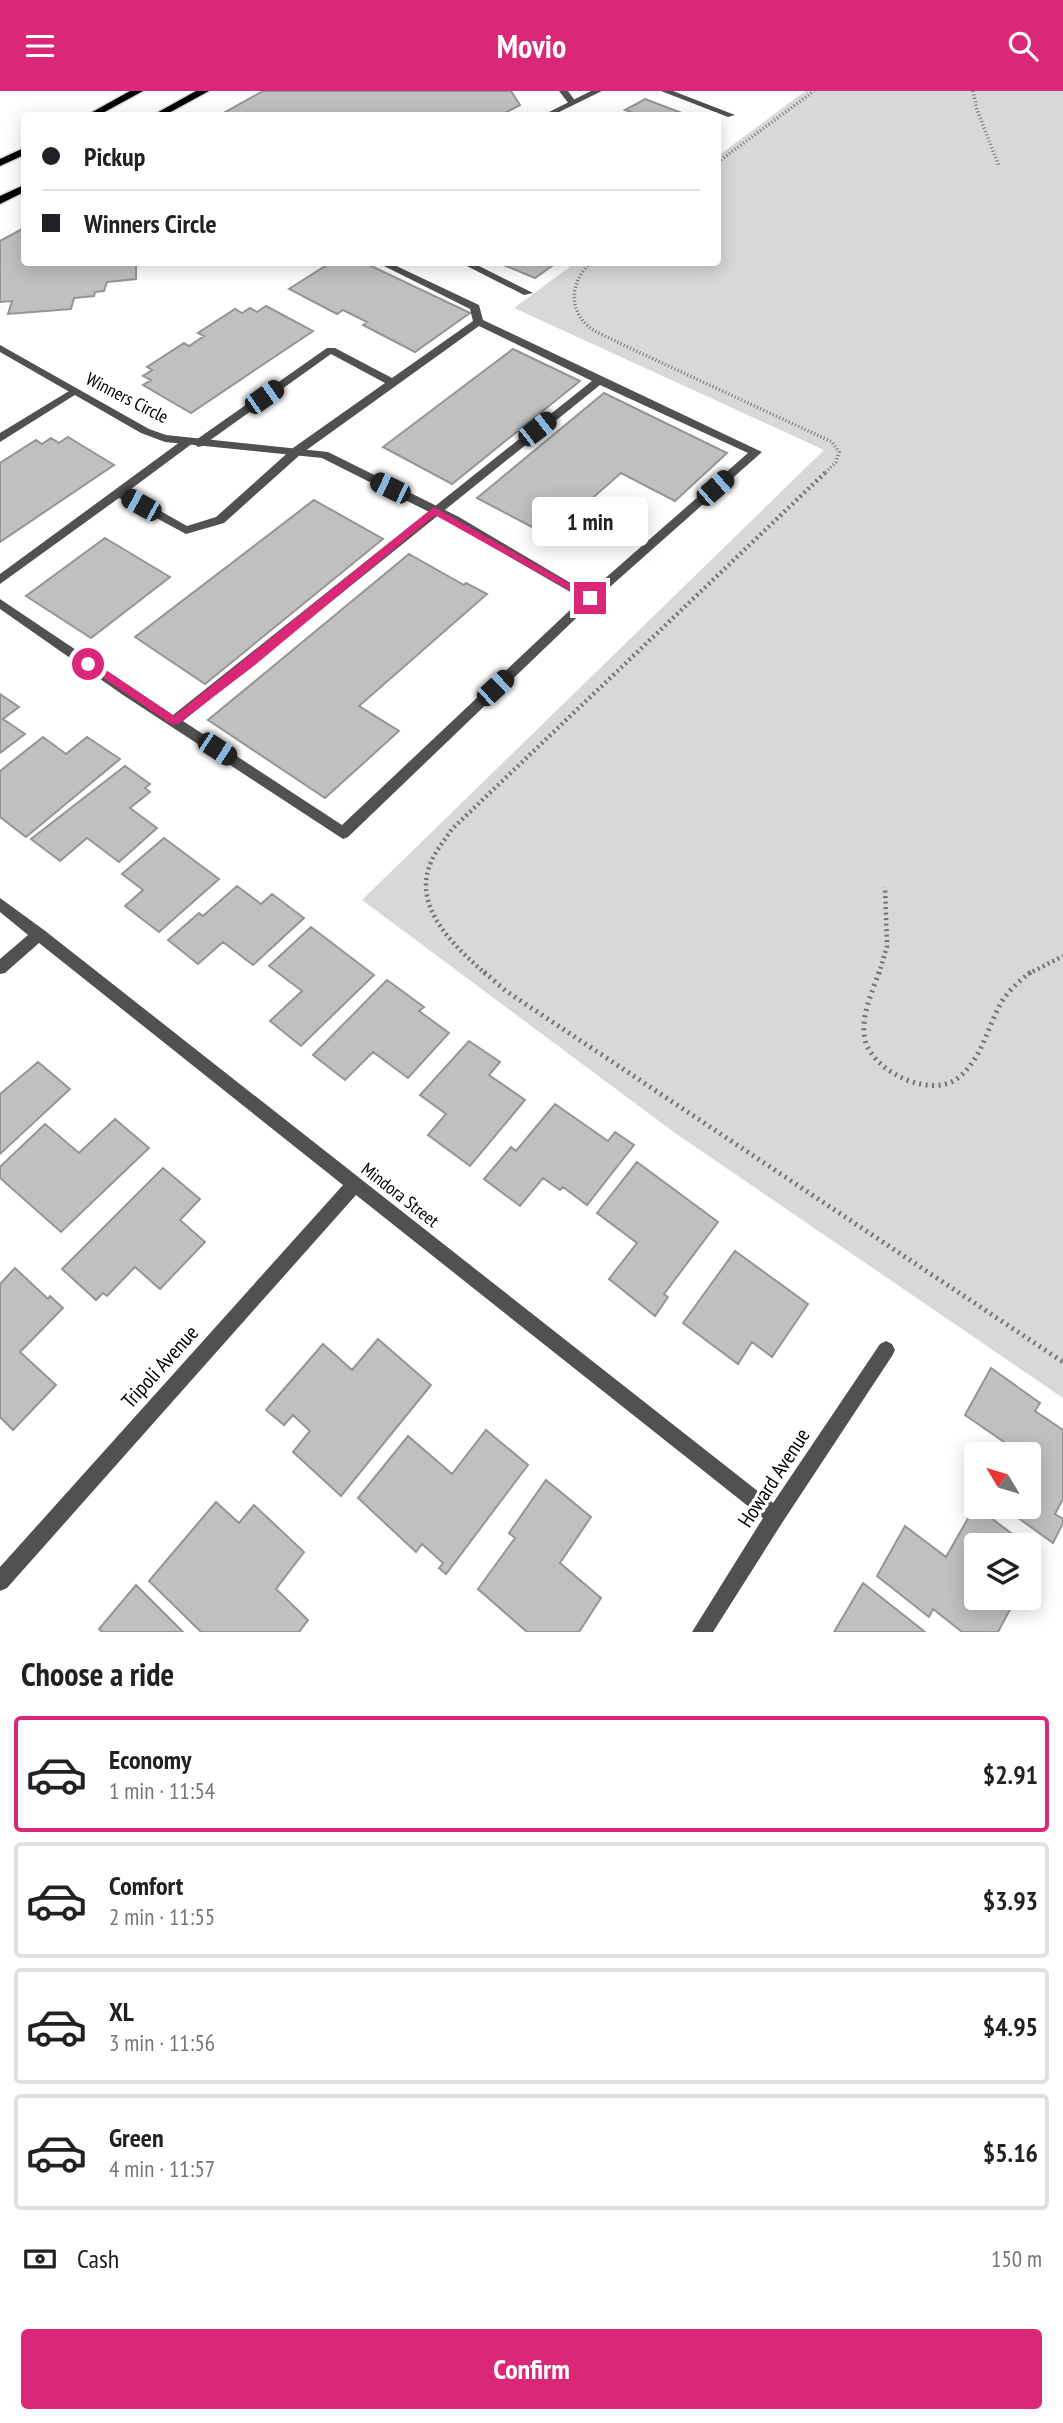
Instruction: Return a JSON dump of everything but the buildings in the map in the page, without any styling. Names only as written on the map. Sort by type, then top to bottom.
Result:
[{"type":"main road","points":[[98,112],[138,91]]},
{"type":"main road","points":[[167,112],[204,91]]},
{"type":"main road","points":[[0,163],[21,152]]},
{"type":"main road","points":[[0,201],[21,190]]},
{"type":"street","points":[[563,91],[577,112]]},
{"type":"street","points":[[553,112],[598,91]]},
{"type":"street","points":[[665,91],[731,115]]},
{"type":"street","points":[[389,266],[475,307],[478,322]]},
{"type":"street","points":[[472,266],[528,293]]},
{"type":"street","points":[[0,603],[344,834],[590,598],[756,452],[478,322]]},
{"type":"street","points":[[119,493],[186,530],[220,520],[297,451],[478,322]]},
{"type":"street","name":"Winners Circle","points":[[0,348],[145,431],[193,442],[324,455],[434,510],[590,598]]},
{"type":"street","points":[[0,580],[119,493],[331,351],[393,383]]},
{"type":"street","points":[[174,721],[251,662],[434,510],[599,380]]},
{"type":"street","points":[[0,438],[74,391]]},
{"type":"street","name":"Mindora Street","points":[[0,904],[775,1516]]},
{"type":"street","points":[[0,968],[39,934]]},
{"type":"street","name":"Tripoli Avenue","points":[[0,1581],[355,1184]]},
{"type":"street","name":"Howard Avenue","points":[[702,1632],[775,1516],[886,1350]]},
{"type":"path","points":[[721,160],[814,91]]},
{"type":"path","points":[[973,91],[975,109],[992,141],[999,166]]},
{"type":"path","points":[[586,266],[580,271],[573,288],[574,310],[588,325],[617,342],[832,442],[839,452],[836,461],[452,829],[429,865],[426,900],[448,939],[506,991],[1063,1361]]},
{"type":"path","points":[[885,887],[887,946],[868,1003],[865,1039],[879,1063],[905,1080],[937,1088],[961,1078],[984,1044],[1002,1002],[1022,978],[1044,962],[1063,956]]},
{"type":"shaded area","points":[[805,91],[1063,91],[1063,1398],[675,1133],[362,900],[824,450],[514,308],[571,266],[721,266],[721,154]]},
{"type":"route","points":[[88,664],[174,721],[251,662],[434,510],[590,598]]}]
